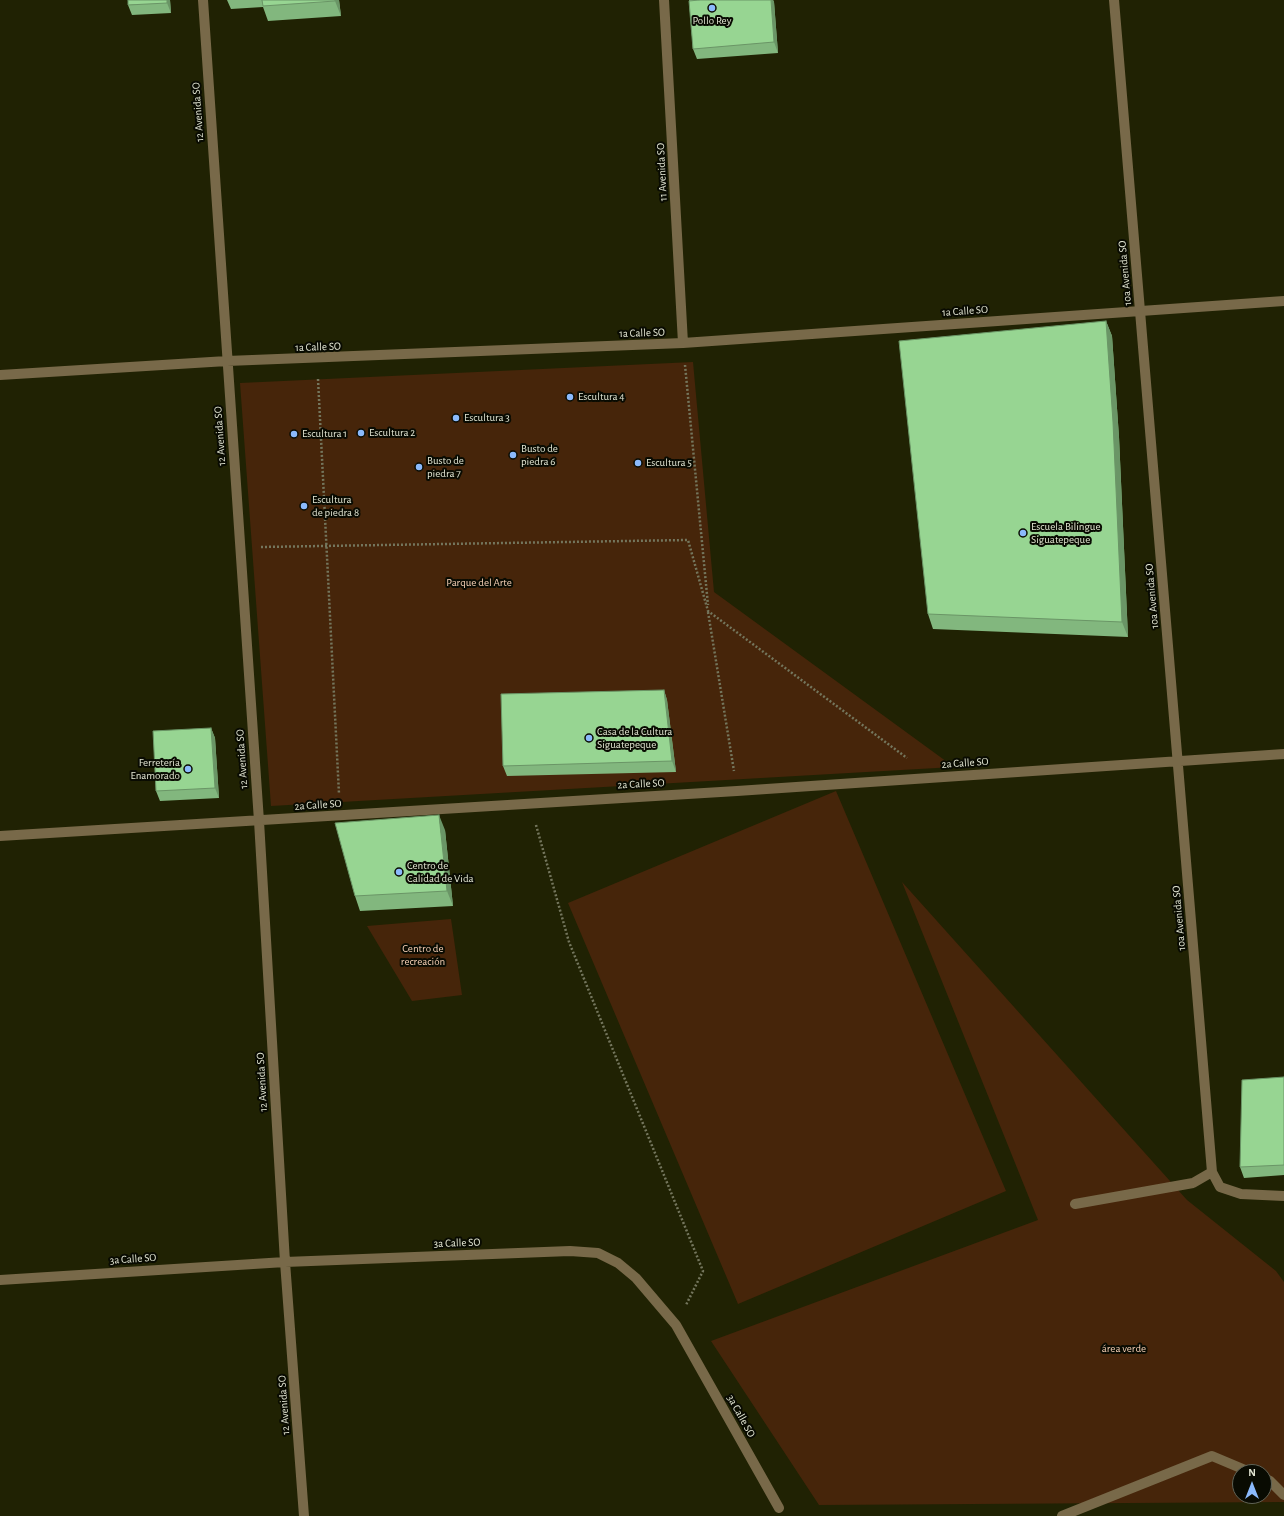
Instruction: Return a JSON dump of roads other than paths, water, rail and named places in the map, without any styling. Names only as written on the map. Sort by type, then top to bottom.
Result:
[{"type":"street","name":"12 Avenida SO","points":[[202,0],[259,821],[285,1262],[304,1516]]},
{"type":"street","name":"11 Avenida SO","points":[[664,0],[683,343]]},
{"type":"street","name":"10a Avenida SO","points":[[1114,0],[1212,1172],[1220,1187],[1241,1194],[1284,1196]]},
{"type":"street","name":"1a Calle SO","points":[[0,375],[227,361],[317,359],[683,343],[1284,301]]},
{"type":"street","name":"2a Calle SO","points":[[0,836],[737,791],[1284,754]]},
{"type":"street","points":[[1076,1204],[1192,1183],[1212,1172]]},
{"type":"street","name":"3a Calle SO","points":[[0,1280],[285,1262],[570,1251],[598,1253],[618,1263],[636,1278],[676,1326],[779,1508]]},
{"type":"street","points":[[1062,1516],[1212,1456],[1232,1464]]},
{"type":"street","points":[[1272,1483],[1284,1495]]},
{"type":"place","name":"Pollo Rey","points":[[712,8]]},
{"type":"place","name":"Escultura 4","points":[[570,397]]},
{"type":"place","name":"Escultura 3","points":[[456,418]]},
{"type":"place","name":"Escultura 2","points":[[361,433]]},
{"type":"place","name":"Escultura 1","points":[[294,434]]},
{"type":"place","name":"Busto de piedra 6","points":[[513,455]]},
{"type":"place","name":"Escultura 5","points":[[638,463]]},
{"type":"place","name":"Busto de piedra 7","points":[[419,467]]},
{"type":"place","name":"Escultura de piedra 8","points":[[304,506]]},
{"type":"place","name":"Escuela Bilingue Siguatepeque","points":[[1023,533]]},
{"type":"place","name":"Casa de la Cultura Siguatepeque","points":[[589,738]]},
{"type":"place","name":"Ferretería Enamorado","points":[[188,769]]},
{"type":"place","name":"Centro de Calidad de Vida","points":[[399,872]]},
{"type":"park label","name":"Parque del Arte","points":[[479,583]]},
{"type":"park label","name":"Centro de recreación","points":[[423,955]]},
{"type":"park label","name":"área verde","points":[[1124,1349]]}]
